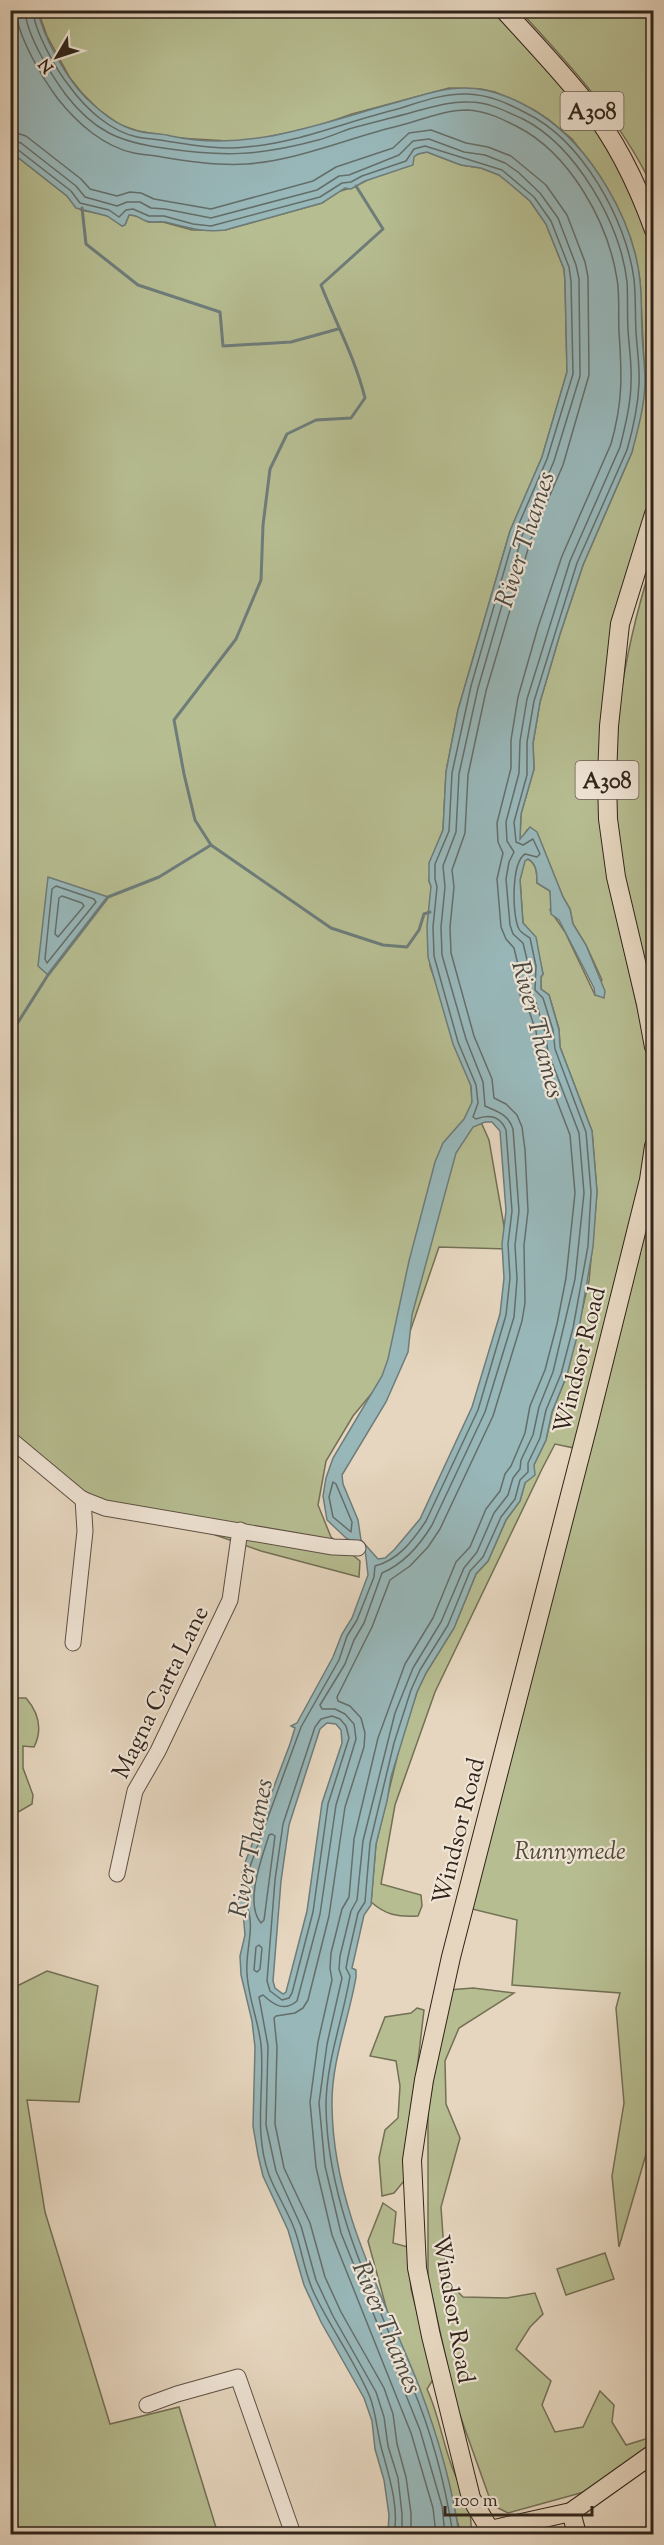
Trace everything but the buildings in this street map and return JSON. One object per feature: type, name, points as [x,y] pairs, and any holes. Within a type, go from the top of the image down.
[{"type":"main road","name":"A308","points":[[504,10],[588,105],[621,156],[654,230]]},
{"type":"main road","name":"A308","points":[[654,514],[620,624],[609,726],[607,777],[608,819],[616,877],[654,1047]]},
{"type":"main road","name":"Windsor Road","points":[[489,2532],[471,2498],[431,2336],[417,2268],[412,2160],[424,2080],[450,1957],[588,1425],[649,1180],[654,1146]]},
{"type":"main road","points":[[489,2532],[571,2512],[654,2453]]},
{"type":"main road","points":[[571,2512],[577,2535]]},
{"type":"street","points":[[10,1439],[83,1499],[105,1508],[333,1547],[358,1548]]},
{"type":"street","points":[[73,1643],[85,1531],[83,1499]]},
{"type":"street","name":"Magna Carta Lane","points":[[117,1874],[135,1791],[158,1751],[230,1600],[240,1530]]},
{"type":"street","points":[[147,2405],[236,2370],[293,2535]]},
{"type":"green space","points":[[38,11],[493,11],[573,99],[605,142],[635,199],[653,248],[653,492],[624,588],[608,876],[647,1051],[650,1099],[648,1149],[574,1448],[555,1444],[542,1469],[435,1692],[395,1805],[381,1884],[421,1895],[422,1906],[418,1916],[392,1914],[371,1902],[376,1844],[400,1745],[417,1692],[426,1673],[454,1628],[476,1574],[488,1561],[506,1520],[520,1501],[525,1483],[546,1440],[552,1412],[567,1375],[589,1281],[597,1192],[592,1131],[560,1047],[559,1029],[549,995],[541,989],[543,974],[535,937],[523,923],[520,880],[524,861],[528,859],[535,866],[537,883],[550,891],[552,903],[550,910],[565,932],[595,995],[602,980],[586,945],[573,924],[570,909],[537,833],[527,830],[520,839],[521,814],[534,769],[533,743],[540,702],[560,634],[583,565],[632,452],[645,383],[640,280],[635,253],[621,215],[592,165],[572,139],[534,110],[495,92],[449,88],[352,114],[314,127],[245,142],[178,138],[138,131],[120,125],[98,109],[82,93],[70,78],[47,36]]},
{"type":"green space","points":[[520,11],[653,11],[653,188],[626,139],[594,95]]},
{"type":"green space","points":[[11,152],[67,196],[81,210],[107,215],[122,226],[125,225],[129,215],[138,216],[148,222],[163,222],[192,230],[225,230],[322,203],[337,192],[354,187],[418,154],[427,152],[461,165],[481,168],[499,175],[509,183],[530,201],[546,224],[564,269],[567,372],[542,457],[510,531],[458,710],[446,772],[443,830],[432,858],[429,881],[431,886],[430,966],[471,1086],[472,1102],[489,1140],[508,1249],[439,1247],[401,1358],[353,1416],[326,1461],[318,1505],[331,1537],[360,1561],[359,1577],[261,1551],[184,1524],[87,1497],[11,1430]]},
{"type":"green space","points":[[653,559],[653,1000],[621,866],[614,789],[615,750],[625,671],[642,595]]},
{"type":"green space","name":"Runnymede","points":[[653,1180],[654,2144],[649,2144],[619,2247],[612,2176],[624,2103],[616,2008],[620,1993],[512,1985],[517,1920],[468,1908]]},
{"type":"green space","points":[[10,1698],[26,1698],[34,1709],[39,1727],[34,1747],[23,1746],[23,1768],[33,1795],[32,1804],[11,1814]]},
{"type":"green space","points":[[47,1971],[98,1986],[79,2102],[27,2100],[45,2212],[110,2424],[179,2407],[218,2534],[11,2534],[11,1989]]},
{"type":"green space","points":[[473,1988],[514,1993],[459,2028],[445,2061],[446,2104],[460,2138],[441,2207],[446,2280],[463,2297],[507,2298],[535,2293],[543,2314],[530,2327],[516,2349],[551,2381],[542,2405],[555,2432],[583,2427],[600,2391],[614,2405],[612,2422],[626,2445],[652,2437],[653,2433],[653,2444],[584,2492],[508,2513],[492,2505],[456,2404],[428,2277],[428,2111],[448,1990]]},
{"type":"green space","points":[[417,2008],[424,2010],[404,2181],[394,2193],[382,2196],[379,2158],[385,2130],[398,2118],[400,2086],[396,2061],[370,2056],[385,2017],[411,2013]]},
{"type":"green space","points":[[383,2203],[396,2212],[393,2243],[408,2247],[411,2289],[434,2378],[427,2389],[451,2464],[468,2507],[471,2534],[461,2534],[418,2385],[389,2318],[368,2241]]},
{"type":"green space","points":[[605,2253],[614,2279],[566,2295],[557,2269]]},
{"type":"water","name":"River Thames","points":[[10,11],[38,11],[50,45],[79,90],[110,118],[123,126],[142,132],[200,140],[228,141],[312,127],[446,90],[464,88],[484,90],[513,99],[559,128],[592,165],[619,210],[636,258],[641,287],[645,375],[641,416],[632,452],[583,565],[560,634],[540,702],[533,743],[534,769],[521,814],[520,839],[530,827],[537,832],[570,909],[573,924],[586,945],[605,991],[604,998],[595,995],[594,988],[559,920],[551,914],[550,891],[537,883],[535,866],[528,859],[525,861],[520,880],[523,923],[536,937],[543,974],[541,989],[549,995],[559,1030],[560,1047],[592,1131],[597,1192],[593,1247],[579,1329],[567,1375],[552,1412],[546,1440],[534,1465],[535,1475],[525,1483],[520,1501],[506,1520],[488,1561],[476,1574],[454,1628],[417,1692],[391,1777],[376,1844],[371,1905],[364,1915],[352,1968],[356,1970],[356,1977],[337,2057],[332,2090],[335,2143],[350,2215],[432,2422],[448,2478],[459,2534],[388,2533],[389,2515],[384,2480],[375,2449],[372,2421],[364,2398],[321,2322],[304,2285],[288,2230],[263,2176],[253,2126],[255,2047],[252,2021],[241,1975],[240,1956],[245,1935],[243,1911],[237,1905],[242,1894],[242,1871],[290,1744],[295,1728],[291,1726],[297,1723],[333,1657],[342,1634],[352,1618],[368,1575],[365,1549],[346,1538],[327,1520],[323,1496],[326,1478],[333,1458],[382,1376],[435,1162],[443,1143],[464,1119],[472,1102],[471,1086],[453,1044],[428,957],[427,926],[431,886],[429,863],[443,830],[446,772],[458,710],[510,531],[542,457],[567,372],[564,269],[546,224],[530,201],[509,183],[499,175],[481,168],[461,165],[427,152],[414,157],[413,165],[365,181],[351,189],[345,188],[322,203],[225,230],[209,231],[165,222],[148,222],[132,215],[129,215],[125,225],[122,226],[107,216],[76,208],[67,196],[11,152]],"holes":[[[492,1122],[500,1131],[506,1211],[502,1244],[504,1278],[500,1314],[472,1407],[420,1519],[394,1550],[385,1558],[378,1559],[361,1540],[358,1520],[343,1484],[342,1475],[386,1402],[408,1352],[412,1315],[456,1153],[473,1127]],[[327,1723],[336,1724],[341,1730],[342,1743],[322,1803],[307,1911],[286,1992],[283,1994],[275,1988],[273,1981],[281,1881],[289,1825],[320,1729]]]},
{"type":"water","points":[[48,877],[108,897],[48,975],[38,966]]},
{"type":"waterway","points":[[211,845],[195,820],[174,720],[236,639],[261,580],[263,525],[270,469],[287,434],[316,420],[351,418],[365,398],[351,355],[321,285],[383,229],[356,186]]},
{"type":"waterway","points":[[82,208],[86,244],[138,285],[220,312],[223,346],[291,342],[338,329]]},
{"type":"waterway","points":[[10,1035],[48,975],[108,897],[159,877],[211,845],[331,928],[383,945],[407,947],[419,930],[424,914],[430,912]]}]
